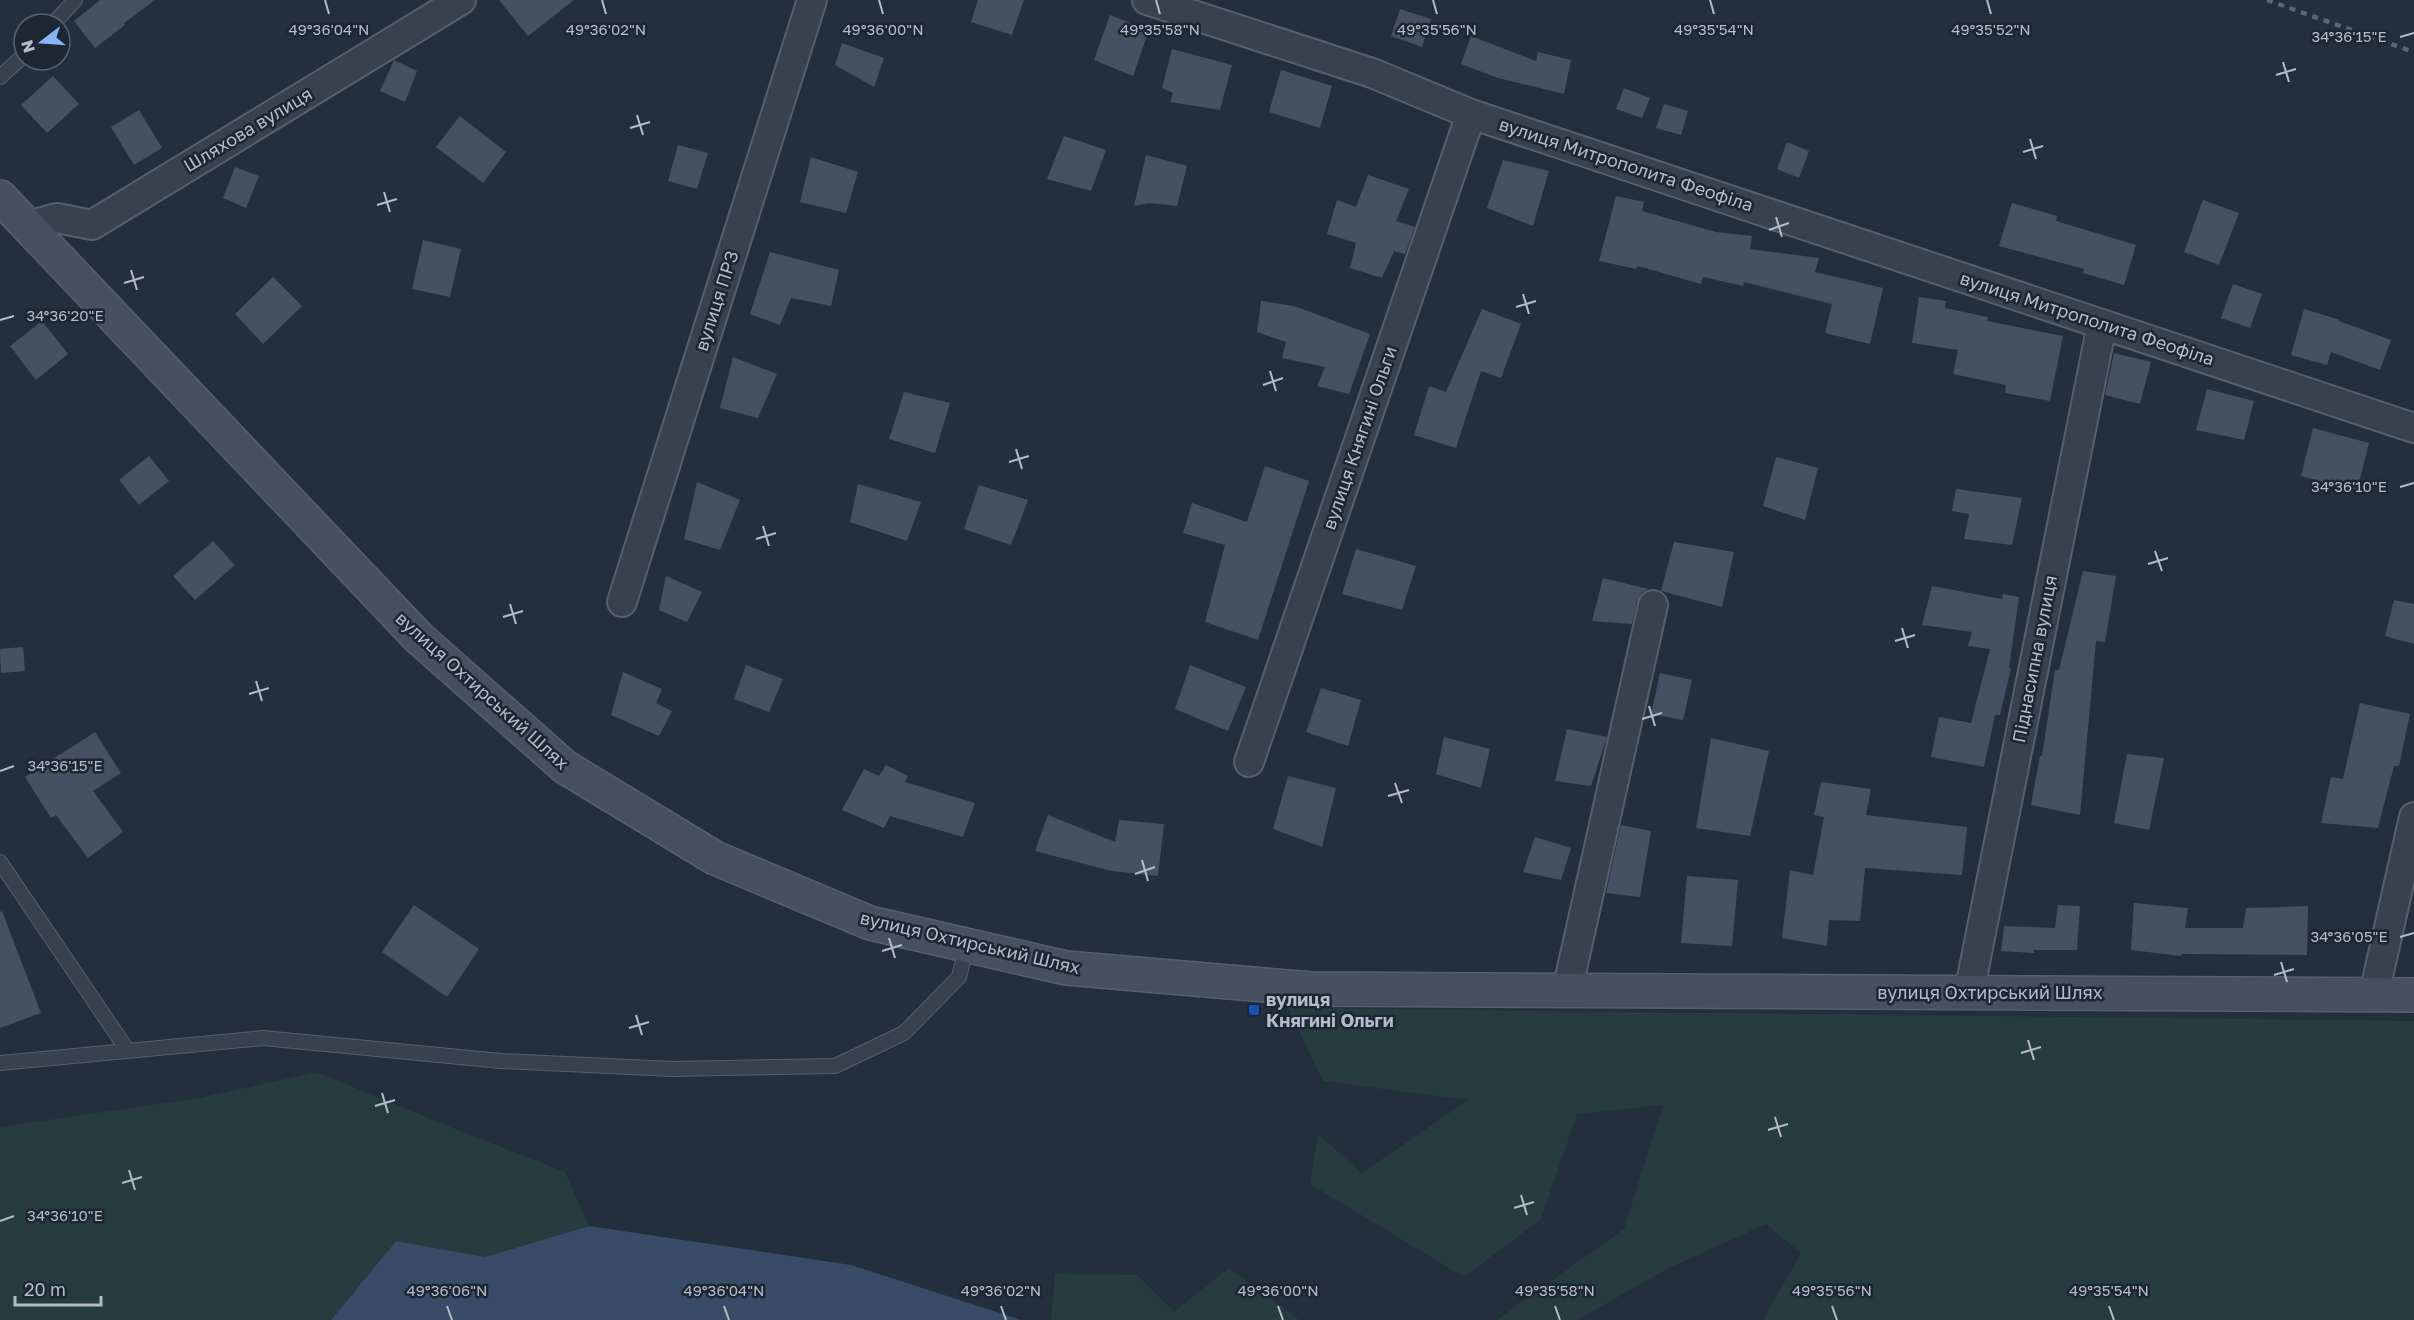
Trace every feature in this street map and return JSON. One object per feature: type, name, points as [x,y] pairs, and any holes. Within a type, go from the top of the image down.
[{"type":"main road","name":"вулиця Охтирський Шлях","points":[[0,197],[419,638],[565,767],[715,858],[870,923],[1066,968],[1311,989],[2414,995]]},
{"type":"street","name":"Шляхова вулиця","points":[[28,226],[57,218],[92,225],[461,0]]},
{"type":"street","name":"вулиця ПРЗ","points":[[622,602],[812,0]]},
{"type":"street","name":"вулиця Митрополита Феофіла","points":[[1147,0],[1372,73],[1471,114],[2414,428]]},
{"type":"street","name":"вулиця Княгині Ольги","points":[[1249,762],[1471,114]]},
{"type":"street","name":"Піднасипна вулиця","points":[[1969,993],[2102,324]]},
{"type":"street","points":[[1567,992],[1653,605]]},
{"type":"street","points":[[2374,994],[2414,817]]},
{"type":"lane","points":[[64,12],[75,0]]},
{"type":"lane","points":[[0,77],[12,66]]},
{"type":"lane","points":[[0,862],[128,1051]]},
{"type":"lane","points":[[0,1063],[263,1038],[501,1061],[672,1069],[835,1066],[904,1033],[959,977],[967,945]]},
{"type":"green space","points":[[1288,1008],[2414,1021],[2414,1320],[1763,1320],[1801,1253],[1766,1224],[1667,1269],[1577,1320],[1497,1320],[1624,1229],[1663,1105],[1577,1114],[1541,1219],[1464,1277],[1310,1184],[1318,1134],[1362,1173],[1468,1100],[1323,1081]]},
{"type":"green space","points":[[317,1072],[565,1172],[589,1226],[485,1257],[396,1241],[331,1320],[0,1320],[0,1127],[199,1098]]},
{"type":"green space","points":[[1229,1268],[1299,1320],[1051,1320],[1055,1274],[1137,1275],[1174,1312]]},
{"type":"water","points":[[589,1226],[851,1265],[1021,1320],[331,1320],[396,1241],[485,1257]]},
{"type":"building","points":[[100,0],[155,0],[95,48],[74,21]]},
{"type":"building","points":[[499,0],[574,0],[528,36]]},
{"type":"building","points":[[978,0],[1024,0],[1012,35],[971,22]]},
{"type":"building","points":[[1400,9],[1431,19],[1422,47],[1391,36]]},
{"type":"building","points":[[1110,15],[1149,30],[1133,76],[1094,60]]},
{"type":"building","points":[[1471,36],[1536,61],[1538,52],[1571,60],[1564,94],[1498,78],[1461,64]]},
{"type":"building","points":[[842,43],[884,58],[874,87],[835,65]]},
{"type":"building","points":[[1172,49],[1232,65],[1220,110],[1170,102],[1173,93],[1162,88]]},
{"type":"building","points":[[394,60],[417,71],[405,102],[380,91]]},
{"type":"building","points":[[1281,70],[1332,86],[1320,128],[1269,112]]},
{"type":"building","points":[[53,76],[79,104],[47,133],[21,105]]},
{"type":"building","points":[[1624,88],[1650,98],[1642,118],[1616,109]]},
{"type":"building","points":[[1664,104],[1688,111],[1681,135],[1656,128]]},
{"type":"building","points":[[139,110],[162,148],[134,165],[111,127]]},
{"type":"building","points":[[460,116],[506,152],[483,183],[436,147]]},
{"type":"building","points":[[1064,136],[1106,150],[1091,191],[1047,179]]},
{"type":"building","points":[[1787,142],[1809,151],[1799,178],[1777,169]]},
{"type":"building","points":[[678,145],[708,153],[697,189],[668,181]]},
{"type":"building","points":[[1146,155],[1187,166],[1177,206],[1149,203],[1134,206]]},
{"type":"building","points":[[811,157],[858,172],[846,213],[800,202]]},
{"type":"building","points":[[1503,160],[1549,171],[1533,226],[1487,208]]},
{"type":"building","points":[[235,167],[259,176],[246,208],[223,198]]},
{"type":"building","points":[[1368,175],[1409,189],[1396,221],[1415,227],[1405,254],[1394,251],[1382,278],[1350,268],[1356,243],[1327,234],[1337,200],[1356,207]]},
{"type":"building","points":[[1616,196],[1644,202],[1642,211],[1716,232],[1752,236],[1750,249],[1819,258],[1815,272],[1883,288],[1870,344],[1825,333],[1832,304],[1744,282],[1743,286],[1703,277],[1701,284],[1638,266],[1636,269],[1599,261]]},
{"type":"building","points":[[2203,200],[2239,213],[2219,265],[2184,252]]},
{"type":"building","points":[[2012,203],[2057,216],[2056,221],[2136,245],[2124,285],[2083,273],[2084,269],[1999,246]]},
{"type":"building","points":[[423,240],[461,249],[450,297],[412,289]]},
{"type":"building","points":[[770,252],[839,270],[831,306],[791,298],[780,325],[750,314]]},
{"type":"building","points":[[273,277],[302,306],[263,344],[235,314]]},
{"type":"building","points":[[2233,284],[2262,294],[2250,328],[2221,318]]},
{"type":"building","points":[[1919,297],[1946,301],[1945,308],[1988,317],[1987,321],[2063,336],[2050,401],[2005,393],[2006,385],[1953,374],[1958,350],[1912,343]]},
{"type":"building","points":[[1261,301],[1294,306],[1370,334],[1349,394],[1317,386],[1325,367],[1282,358],[1286,342],[1257,332]]},
{"type":"building","points":[[1482,309],[1521,324],[1501,378],[1481,371],[1456,448],[1414,435],[1429,386],[1446,392]]},
{"type":"building","points":[[2304,309],[2391,340],[2380,370],[2331,352],[2327,365],[2291,355]]},
{"type":"building","points":[[42,321],[68,354],[36,380],[10,346]]},
{"type":"building","points":[[2114,353],[2151,362],[2140,404],[2105,395]]},
{"type":"building","points":[[733,357],[777,374],[758,418],[720,408]]},
{"type":"building","points":[[2207,389],[2254,401],[2244,440],[2196,430]]},
{"type":"building","points":[[904,392],[950,403],[935,453],[889,439]]},
{"type":"building","points":[[2313,428],[2369,443],[2357,491],[2301,476]]},
{"type":"building","points":[[149,456],[169,481],[139,505],[119,480]]},
{"type":"building","points":[[1776,457],[1818,468],[1805,520],[1763,506]]},
{"type":"building","points":[[1265,466],[1309,481],[1258,640],[1205,622],[1225,545],[1183,533],[1192,503],[1247,522]]},
{"type":"building","points":[[697,482],[740,500],[720,550],[684,539]]},
{"type":"building","points":[[858,484],[921,502],[907,541],[850,522]]},
{"type":"building","points":[[979,485],[1028,500],[1011,545],[964,529]]},
{"type":"building","points":[[1956,489],[2022,498],[2012,545],[1964,539],[1969,514],[1952,511]]},
{"type":"building","points":[[213,541],[235,565],[195,600],[173,576]]},
{"type":"building","points":[[1674,542],[1734,552],[1722,607],[1661,591]]},
{"type":"building","points":[[1356,549],[1416,566],[1402,610],[1342,594]]},
{"type":"building","points":[[2083,571],[2116,576],[2105,642],[2096,641],[2080,815],[2031,805],[2040,756],[2042,756],[2055,670],[2059,670]]},
{"type":"building","points":[[666,576],[702,592],[687,622],[659,610]]},
{"type":"building","points":[[1603,578],[1648,589],[1641,593],[1637,601],[1632,624],[1592,621]]},
{"type":"building","points":[[1932,586],[2002,599],[2003,594],[2019,597],[2009,668],[2011,668],[2000,715],[1995,715],[1984,767],[1931,757],[1939,717],[1971,723],[1990,649],[1968,646],[1972,632],[1922,625]]},
{"type":"building","points":[[2394,600],[2414,604],[2414,644],[2385,636]]},
{"type":"building","points":[[23,647],[25,671],[1,673],[0,649]]},
{"type":"building","points":[[746,665],[783,679],[769,712],[734,699]]},
{"type":"building","points":[[1190,665],[1246,687],[1228,731],[1175,709]]},
{"type":"building","points":[[623,672],[662,689],[656,703],[672,711],[659,736],[611,715]]},
{"type":"building","points":[[1660,673],[1692,680],[1683,720],[1651,714]]},
{"type":"building","points":[[1321,688],[1361,700],[1348,746],[1306,732]]},
{"type":"building","points":[[2360,703],[2410,714],[2399,766],[2394,766],[2378,828],[2321,823],[2331,777],[2343,779]]},
{"type":"building","points":[[1567,729],[1607,737],[1591,786],[1555,781]]},
{"type":"building","points":[[95,732],[121,773],[93,791],[123,832],[88,858],[56,815],[51,818],[25,777]]},
{"type":"building","points":[[1444,737],[1490,749],[1481,788],[1436,774]]},
{"type":"building","points":[[1711,738],[1769,751],[1750,836],[1696,828]]},
{"type":"building","points":[[2127,754],[2164,758],[2149,830],[2114,823]]},
{"type":"building","points":[[886,765],[908,776],[905,782],[975,803],[963,837],[890,816],[884,828],[842,810],[864,769],[879,776]]},
{"type":"building","points":[[1288,776],[1336,788],[1322,847],[1273,829]]},
{"type":"building","points":[[1821,782],[1871,789],[1866,815],[1967,827],[1962,875],[1865,868],[1860,921],[1829,920],[1827,946],[1782,938],[1790,870],[1813,875],[1824,817],[1814,815]]},
{"type":"building","points":[[1048,815],[1115,842],[1119,820],[1164,824],[1158,876],[1112,871],[1035,851]]},
{"type":"building","points":[[1621,825],[1651,831],[1640,897],[1606,893]]},
{"type":"building","points":[[1535,837],[1571,848],[1561,880],[1523,872]]},
{"type":"building","points":[[1687,876],[1738,880],[1732,946],[1681,943]]},
{"type":"building","points":[[2134,903],[2188,908],[2185,928],[2243,928],[2246,908],[2308,906],[2307,955],[2181,954],[2181,956],[2131,950]]},
{"type":"building","points":[[414,905],[479,949],[447,997],[382,952]]},
{"type":"building","points":[[2058,905],[2080,906],[2077,950],[2034,950],[2034,953],[2001,951],[2004,926],[2055,928]]},
{"type":"building","points":[[2,911],[41,1013],[0,1028],[0,912]]},
{"type":"railway","points":[[2267,0],[2414,52]]},
{"type":"place","name":"вулиця Княгині Ольги","points":[[1254,1010]]}]
